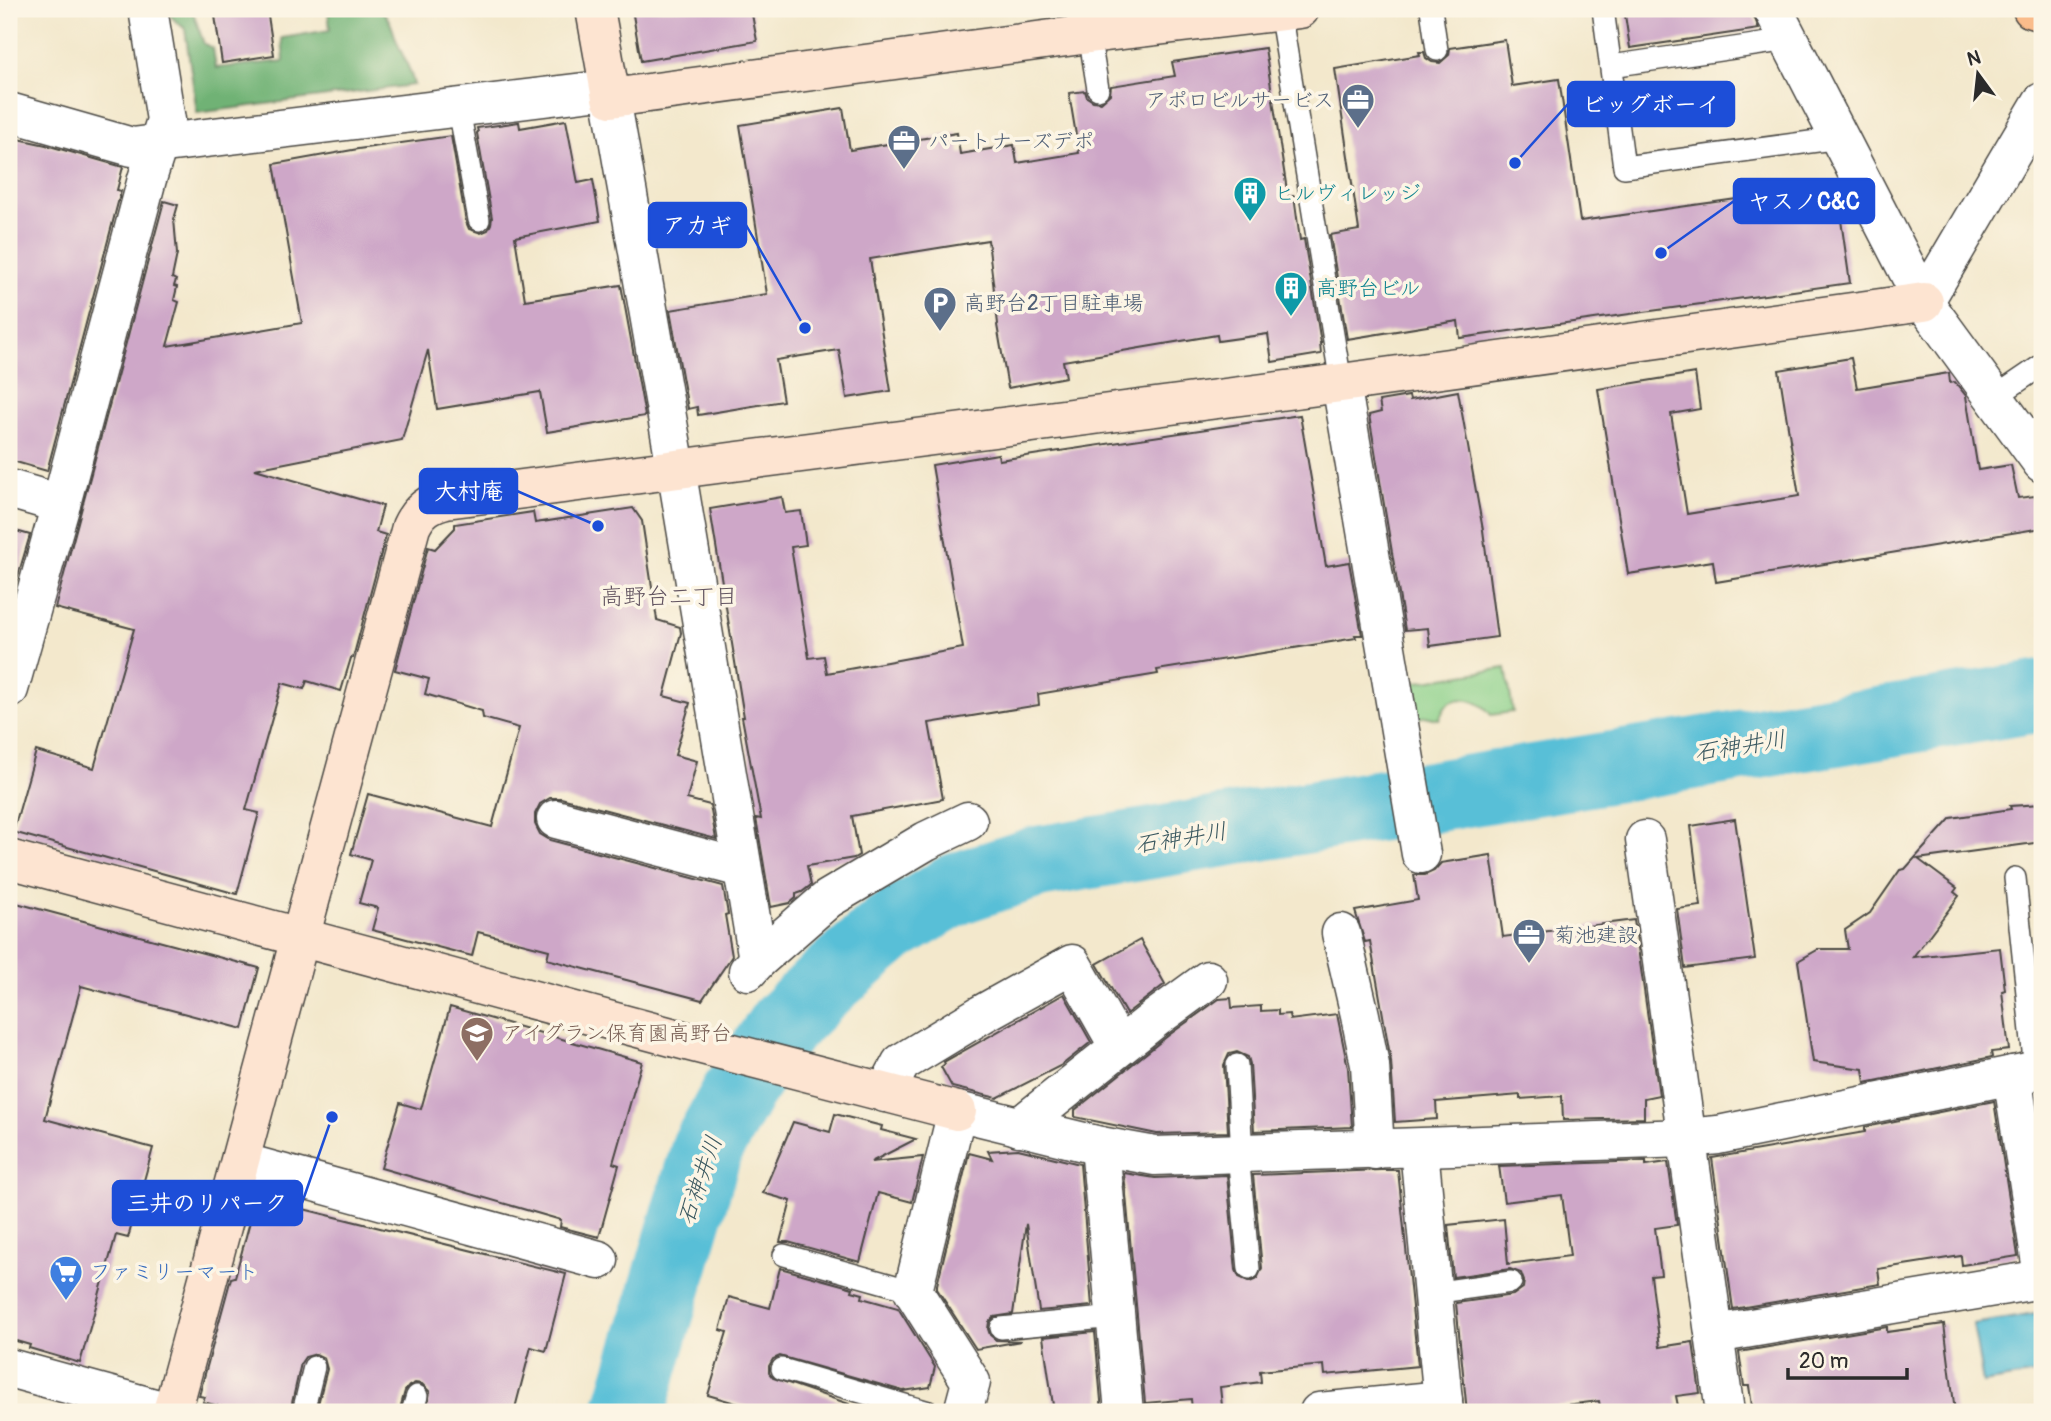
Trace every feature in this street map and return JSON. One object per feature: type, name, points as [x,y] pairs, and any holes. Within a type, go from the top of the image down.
[{"type":"main road","points":[[2032,9],[2042,12]]},
{"type":"street","points":[[9,689],[147,179],[166,120],[148,9]]},
{"type":"street","points":[[595,9],[676,468],[741,869],[753,965],[828,898],[926,841],[968,821]]},
{"type":"street","points":[[9,112],[132,147],[159,145],[610,94],[1290,10]]},
{"type":"street","points":[[1781,24],[1924,302],[2042,463]]},
{"type":"street","points":[[1924,302],[2042,102]]},
{"type":"street","points":[[9,1368],[171,1412],[241,1163],[411,527],[423,508],[446,499],[1341,383],[1924,302]]},
{"type":"street","points":[[1341,383],[1420,850]]},
{"type":"street","points":[[9,489],[61,504]]},
{"type":"street","points":[[556,819],[741,869]]},
{"type":"street","points":[[1645,840],[1726,1412]]},
{"type":"street","points":[[9,859],[885,1093],[1100,1146],[1156,1156],[1419,1149],[1718,1135],[2030,1071],[2042,1270]]},
{"type":"street","points":[[1340,933],[1370,1065],[1375,1150]]},
{"type":"street","points":[[885,1093],[901,1063],[1072,964],[1118,1047]]},
{"type":"street","points":[[1019,1127],[1118,1047],[1208,980]]},
{"type":"street","points":[[957,1111],[913,1291],[971,1382],[963,1412]]},
{"type":"street","points":[[1100,1146],[1124,1412]]},
{"type":"street","points":[[1319,1412],[1444,1406],[1419,1149]]},
{"type":"street","points":[[241,1163],[598,1260]]},
{"type":"street","points":[[1715,1334],[2042,1279]]},
{"type":"lane","points":[[1431,9],[1437,50]]},
{"type":"lane","points":[[1603,9],[1624,167],[1840,138]]},
{"type":"lane","points":[[1290,10],[1341,383]]},
{"type":"lane","points":[[1611,66],[1781,24]]},
{"type":"lane","points":[[1089,34],[1098,89]]},
{"type":"lane","points":[[459,109],[479,220]]},
{"type":"lane","points":[[1995,397],[2042,365]]},
{"type":"lane","points":[[2015,878],[2030,1071]]},
{"type":"lane","points":[[1237,1065],[1240,1154],[1249,1269]]},
{"type":"lane","points":[[784,1255],[913,1291]]},
{"type":"lane","points":[[1433,1293],[1511,1282]]},
{"type":"lane","points":[[1001,1328],[1115,1317]]},
{"type":"lane","points":[[303,1412],[314,1367]]},
{"type":"lane","points":[[782,1369],[929,1412]]},
{"type":"green space","points":[[165,9],[192,9],[204,44],[213,48],[216,68],[284,61],[282,38],[330,30],[328,9],[381,9],[391,24],[414,85],[197,113],[185,29]]},
{"type":"green space","points":[[1506,668],[1513,712],[1491,715],[1478,703],[1460,699],[1446,705],[1439,719],[1425,716],[1417,719],[1406,684]]},
{"type":"water","points":[[2042,1313],[2042,1373],[1983,1383],[1973,1324]]},
{"type":"building","points":[[214,9],[267,9],[274,55],[222,63]]},
{"type":"building","points":[[632,9],[751,9],[757,41],[641,61]]},
{"type":"building","points":[[1667,9],[1751,9],[1759,29],[1630,48],[1625,15]]},
{"type":"building","points":[[1505,40],[1512,86],[1559,79],[1580,221],[1836,185],[1850,283],[1460,338],[1458,321],[1347,339],[1330,235],[1359,230],[1335,69],[1420,55],[1419,52],[1424,52],[1426,58],[1432,62],[1440,63],[1449,55],[1450,48]]},
{"type":"building","points":[[1265,48],[1288,197],[1294,196],[1300,240],[1304,239],[1321,354],[1272,362],[1268,334],[1218,341],[1217,335],[1063,361],[1066,377],[1008,388],[997,325],[988,240],[870,259],[891,391],[847,398],[839,350],[776,360],[783,401],[698,415],[697,407],[688,409],[670,310],[767,294],[740,125],[843,108],[850,150],[957,133],[960,154],[1014,145],[1017,163],[1079,153],[1069,93],[1085,91],[1087,97],[1101,102],[1110,94],[1111,86],[1175,76],[1172,62]]},
{"type":"building","points":[[566,120],[578,183],[593,180],[600,221],[515,237],[525,300],[621,285],[645,416],[547,432],[540,392],[437,409],[428,350],[402,440],[255,469],[383,506],[376,532],[386,535],[353,658],[341,691],[307,681],[304,689],[282,683],[246,810],[259,813],[237,894],[13,832],[36,751],[94,768],[134,629],[55,608],[164,201],[178,205],[174,219],[177,254],[172,278],[176,280],[174,286],[177,287],[174,300],[179,302],[167,346],[302,323],[274,164],[451,136],[466,222],[469,229],[481,233],[488,230],[492,218],[477,128],[519,122],[520,128]]},
{"type":"building","points":[[9,137],[123,167],[117,190],[121,191],[47,471],[9,460]]},
{"type":"building","points":[[1851,358],[1857,388],[1949,373],[1950,383],[1955,382],[1966,396],[1978,470],[2011,465],[2018,498],[2035,496],[2042,528],[1716,582],[1713,561],[1628,574],[1598,389],[1695,373],[1700,409],[1671,414],[1687,514],[1799,496],[1779,370]]},
{"type":"building","points":[[1458,391],[1483,530],[1497,637],[1430,646],[1428,628],[1405,630],[1369,415],[1381,412],[1379,401],[1409,396],[1410,400]]},
{"type":"building","points":[[1300,415],[1326,566],[1349,562],[1362,635],[1157,670],[1158,674],[1038,694],[1039,705],[929,723],[943,799],[852,816],[859,855],[807,866],[811,885],[796,894],[796,898],[790,903],[771,907],[756,818],[761,819],[742,717],[710,509],[782,497],[785,513],[801,511],[806,545],[791,547],[809,658],[824,656],[827,673],[963,648],[932,465],[998,454],[999,460]]},
{"type":"building","points":[[633,508],[642,521],[657,620],[680,627],[681,633],[664,696],[690,703],[675,755],[697,761],[687,799],[710,805],[716,839],[561,798],[550,798],[540,804],[535,814],[535,824],[540,834],[550,840],[723,886],[732,956],[702,1000],[547,959],[549,950],[478,932],[472,956],[372,930],[378,908],[359,903],[371,860],[351,854],[368,794],[492,827],[519,728],[483,718],[482,711],[425,694],[429,679],[395,670],[428,547],[435,549],[455,528],[455,524],[533,512],[535,523]]},
{"type":"building","points":[[9,529],[30,535],[12,596],[9,595]]},
{"type":"building","points":[[2042,804],[2042,842],[1918,859],[1957,888],[1954,892],[1959,896],[1913,957],[2000,948],[2009,1050],[1991,1052],[1992,1057],[1865,1083],[1863,1069],[1813,1062],[1798,961],[1819,949],[1848,949],[1845,930],[1870,913],[1900,870],[1905,869],[1951,818],[2011,809],[2010,806]]},
{"type":"building","points":[[1735,819],[1755,959],[1685,968],[1677,909],[1701,906],[1691,826]]},
{"type":"building","points":[[1491,855],[1503,937],[1634,920],[1659,1095],[1644,1098],[1644,1118],[1563,1120],[1562,1096],[1520,1099],[1520,1095],[1436,1102],[1437,1119],[1395,1122],[1391,1061],[1370,941],[1365,942],[1355,911],[1418,900],[1414,875],[1425,875],[1434,871],[1441,863]]},
{"type":"building","points":[[9,901],[259,968],[243,1029],[81,986],[45,1119],[153,1148],[128,1238],[116,1235],[80,1363],[29,1348],[30,1345],[9,1339]]},
{"type":"building","points":[[1140,940],[1165,984],[1126,1014],[1097,964]]},
{"type":"building","points":[[1064,994],[1091,1042],[1062,1065],[997,1098],[952,1087],[941,1067],[944,1062]]},
{"type":"building","points":[[1231,998],[1232,1008],[1261,1006],[1261,1011],[1278,1010],[1278,1015],[1289,1014],[1290,1020],[1337,1014],[1348,1068],[1352,1127],[1254,1131],[1250,1064],[1248,1057],[1237,1052],[1229,1054],[1224,1065],[1228,1132],[1157,1134],[1075,1117],[1075,1110],[1169,1035],[1219,999]]},
{"type":"building","points":[[450,1007],[642,1062],[613,1163],[619,1165],[599,1237],[560,1227],[561,1220],[381,1168],[400,1103],[421,1109]]},
{"type":"building","points":[[1994,1101],[2018,1256],[1962,1265],[1961,1256],[1878,1269],[1880,1284],[1733,1309],[1712,1158],[1865,1132],[1865,1127]]},
{"type":"building","points":[[835,1114],[882,1126],[881,1130],[916,1139],[871,1162],[923,1157],[912,1202],[878,1193],[860,1262],[780,1242],[791,1201],[763,1193],[793,1122],[830,1132]]},
{"type":"building","points":[[1018,1149],[1080,1164],[1092,1306],[1039,1311],[1026,1224],[1013,1314],[994,1317],[989,1322],[988,1329],[996,1340],[1021,1341],[976,1349],[937,1285],[969,1153],[992,1159],[988,1151]]},
{"type":"building","points":[[1646,1161],[1646,1165],[1668,1162],[1677,1225],[1655,1228],[1661,1275],[1651,1276],[1660,1347],[1693,1342],[1700,1393],[1676,1396],[1678,1406],[1630,1412],[1626,1412],[1625,1408],[1601,1411],[1599,1401],[1504,1412],[1467,1412],[1456,1303],[1513,1295],[1523,1288],[1524,1281],[1521,1273],[1510,1269],[1453,1277],[1448,1225],[1504,1219],[1508,1264],[1570,1256],[1562,1195],[1504,1202],[1499,1166]]},
{"type":"building","points":[[1398,1170],[1418,1366],[1325,1375],[1324,1365],[1260,1371],[1261,1382],[1220,1387],[1222,1406],[1192,1409],[1191,1399],[1145,1403],[1124,1173],[1155,1178],[1227,1175],[1236,1270],[1239,1277],[1250,1282],[1257,1279],[1262,1268],[1253,1175]]},
{"type":"building","points":[[255,1203],[286,1211],[287,1205],[566,1274],[546,1351],[531,1347],[514,1412],[426,1412],[430,1392],[422,1384],[415,1383],[405,1391],[399,1412],[316,1412],[327,1369],[324,1358],[316,1354],[305,1357],[301,1363],[290,1412],[242,1412],[203,1402],[205,1397],[199,1396],[231,1278],[235,1277]]},
{"type":"building","points":[[780,1268],[853,1288],[852,1291],[863,1294],[862,1298],[898,1308],[935,1367],[930,1387],[903,1391],[780,1356],[773,1359],[769,1366],[769,1373],[773,1378],[849,1404],[848,1412],[766,1412],[708,1395],[727,1332],[720,1330],[729,1297],[770,1308]]},
{"type":"building","points":[[1944,1324],[1955,1412],[1753,1412],[1749,1386],[1744,1386],[1739,1352],[1887,1327],[1887,1332]]},
{"type":"building","points":[[1095,1332],[1102,1412],[1054,1412],[1043,1337]]},
{"type":"waterway","name":"石神井川","points":[[629,1412],[707,1148],[739,1090],[783,1025],[826,983],[890,928],[956,889],[1037,862],[2042,696]]},
{"type":"place","name":"アポロビルサービス","points":[[1358,130]]},
{"type":"place","name":"ビッグボーイ","points":[[1515,163]]},
{"type":"place","name":"パートナーズデポ","points":[[904,171]]},
{"type":"place","name":"ヒルヴィレッジ","points":[[1250,223]]},
{"type":"place","name":"ヤスノC&C","points":[[1661,253]]},
{"type":"place","name":"高野台ビル","points":[[1291,318]]},
{"type":"place","name":"アカギ","points":[[805,328]]},
{"type":"place","name":"高野台2丁目駐車場","points":[[940,333]]},
{"type":"place","name":"大村庵","points":[[598,526]]},
{"type":"place","name":"菊池建設","points":[[1529,965]]},
{"type":"place","name":"アイグラン保育園高野台","points":[[477,1063]]},
{"type":"place","name":"三井のリパーク","points":[[332,1117]]},
{"type":"place","name":"ファミリーマート","points":[[66,1302]]},
{"type":"district","name":"高野台二丁目","points":[[669,596]]}]
